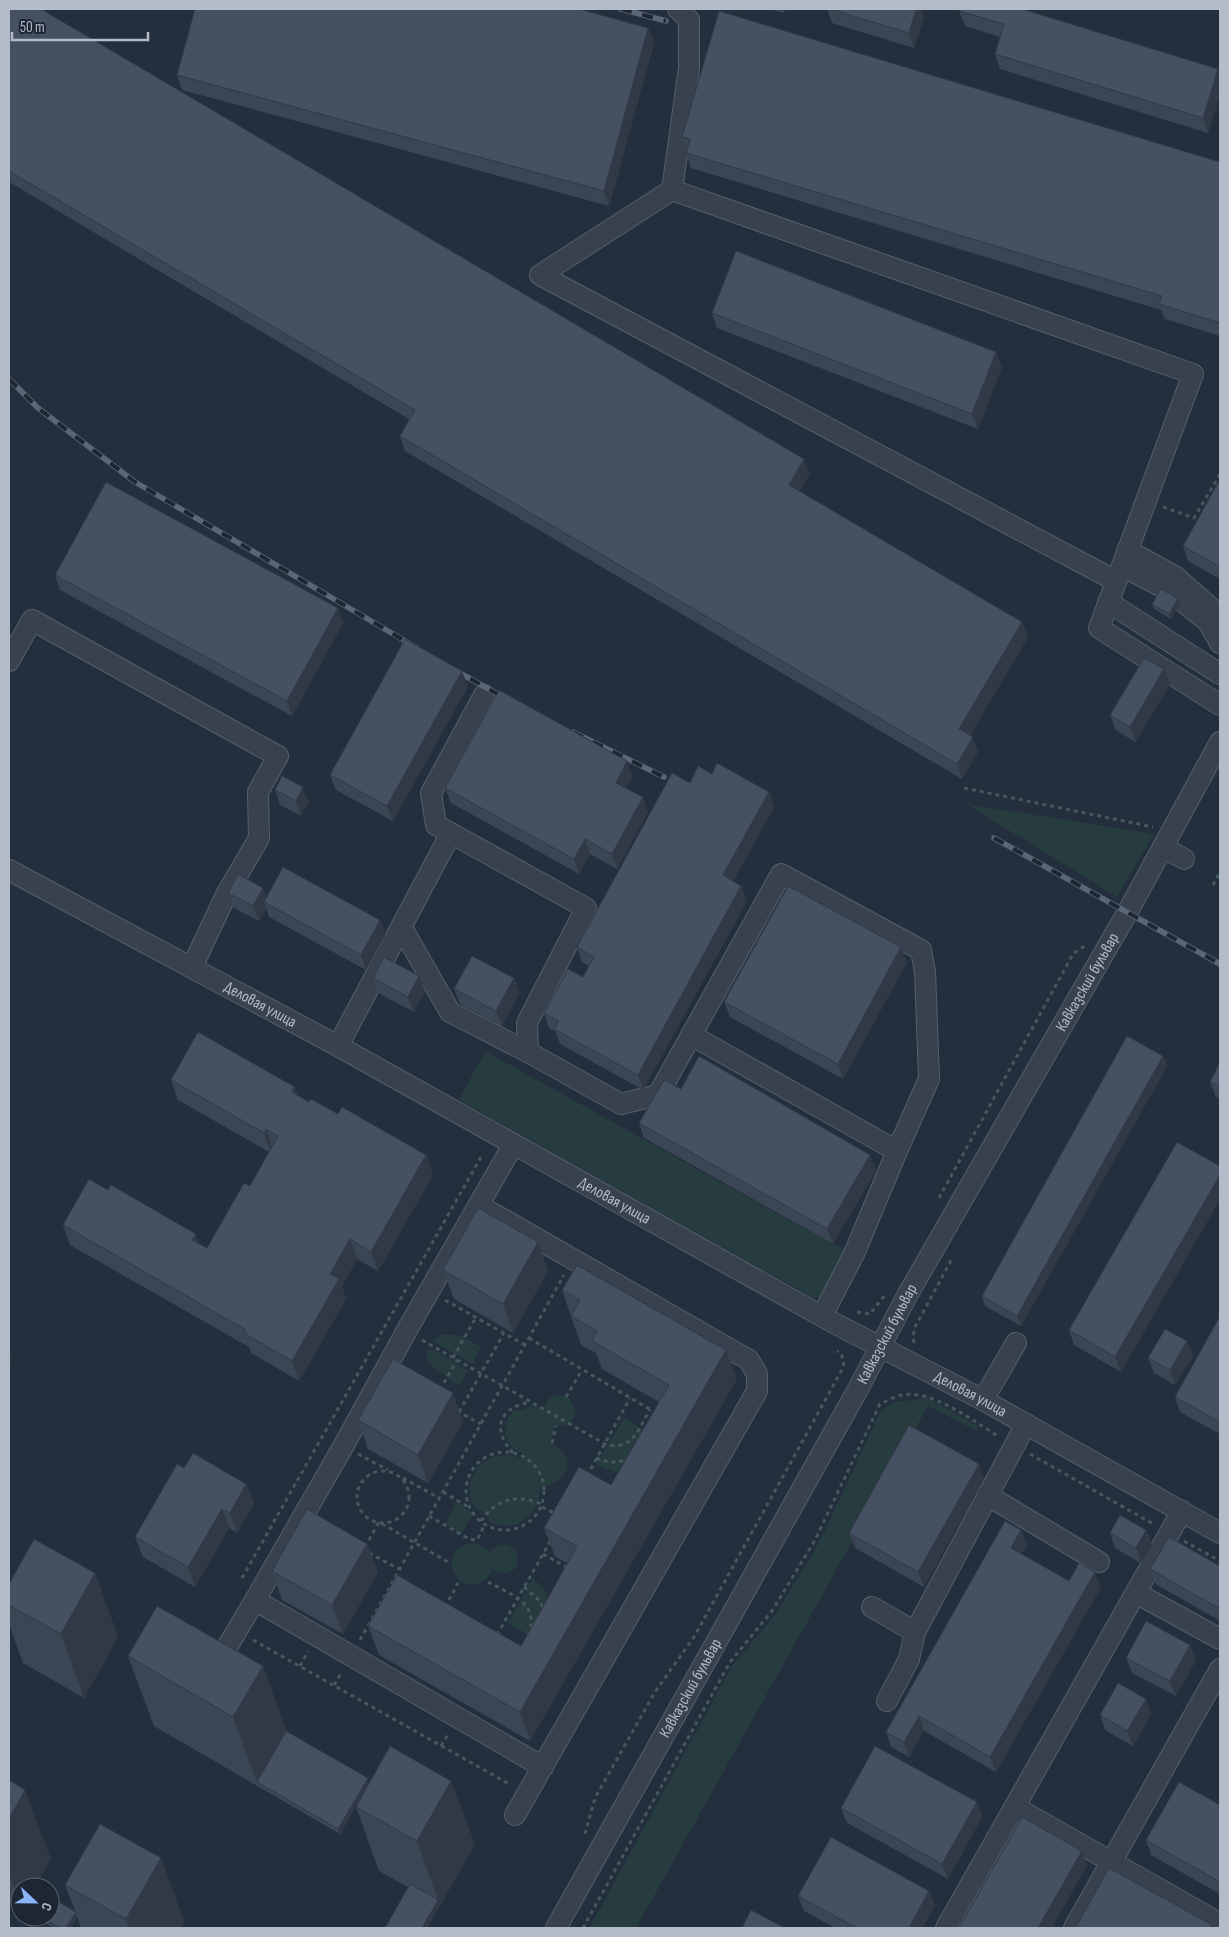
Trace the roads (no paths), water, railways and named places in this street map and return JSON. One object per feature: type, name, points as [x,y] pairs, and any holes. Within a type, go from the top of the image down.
[{"type":"street","points":[[678,9],[689,20],[689,68],[672,190],[540,275],[1168,590],[1208,622],[1220,643]]},
{"type":"street","points":[[672,190],[1193,374],[1098,628],[1185,687],[1220,705]]},
{"type":"street","points":[[1122,566],[1176,577],[1220,616]]},
{"type":"street","points":[[1105,610],[1220,674]]},
{"type":"street","points":[[1105,610],[1220,691]]},
{"type":"street","points":[[9,661],[32,620],[278,756],[258,792],[259,838],[226,893],[192,967]]},
{"type":"street","points":[[484,695],[431,793],[436,825],[586,908],[527,1023],[528,1052]]},
{"type":"street","name":"Кавказский бульвар","points":[[562,1926],[881,1347],[908,1294],[1127,913],[1161,838],[1220,742]]},
{"type":"street","points":[[338,1046],[451,833]]},
{"type":"street","points":[[1161,838],[1184,859]]},
{"type":"street","name":"Деловая улица","points":[[9,870],[338,1046],[822,1316],[983,1400],[1220,1533]]},
{"type":"street","points":[[402,928],[450,1012],[528,1052],[621,1104],[658,1095],[781,874],[921,950],[925,972],[929,1079],[854,1254],[822,1316]]},
{"type":"street","points":[[691,1035],[898,1151]]},
{"type":"street","points":[[226,1649],[344,1446],[407,1330],[480,1206],[513,1145]]},
{"type":"street","points":[[480,1206],[626,1298],[749,1360],[757,1374],[757,1391],[535,1763],[515,1815]]},
{"type":"street","points":[[983,1400],[1016,1343]]},
{"type":"street","points":[[887,1701],[910,1659],[915,1632],[1026,1424]]},
{"type":"street","points":[[987,1496],[1099,1562]]},
{"type":"street","points":[[946,1928],[1182,1511]]},
{"type":"street","points":[[1136,1593],[1220,1639]]},
{"type":"street","points":[[255,1600],[535,1763]]},
{"type":"street","points":[[872,1607],[915,1632]]},
{"type":"street","points":[[1074,1928],[1220,1669]]},
{"type":"street","points":[[1015,1807],[1212,1919]]},
{"type":"railway","points":[[621,9],[666,21]]},
{"type":"railway","points":[[9,379],[38,408],[135,482],[417,648]]},
{"type":"railway","points":[[451,668],[510,701]]},
{"type":"railway","points":[[573,732],[664,777]]},
{"type":"railway","points":[[994,838],[1220,964]]}]
